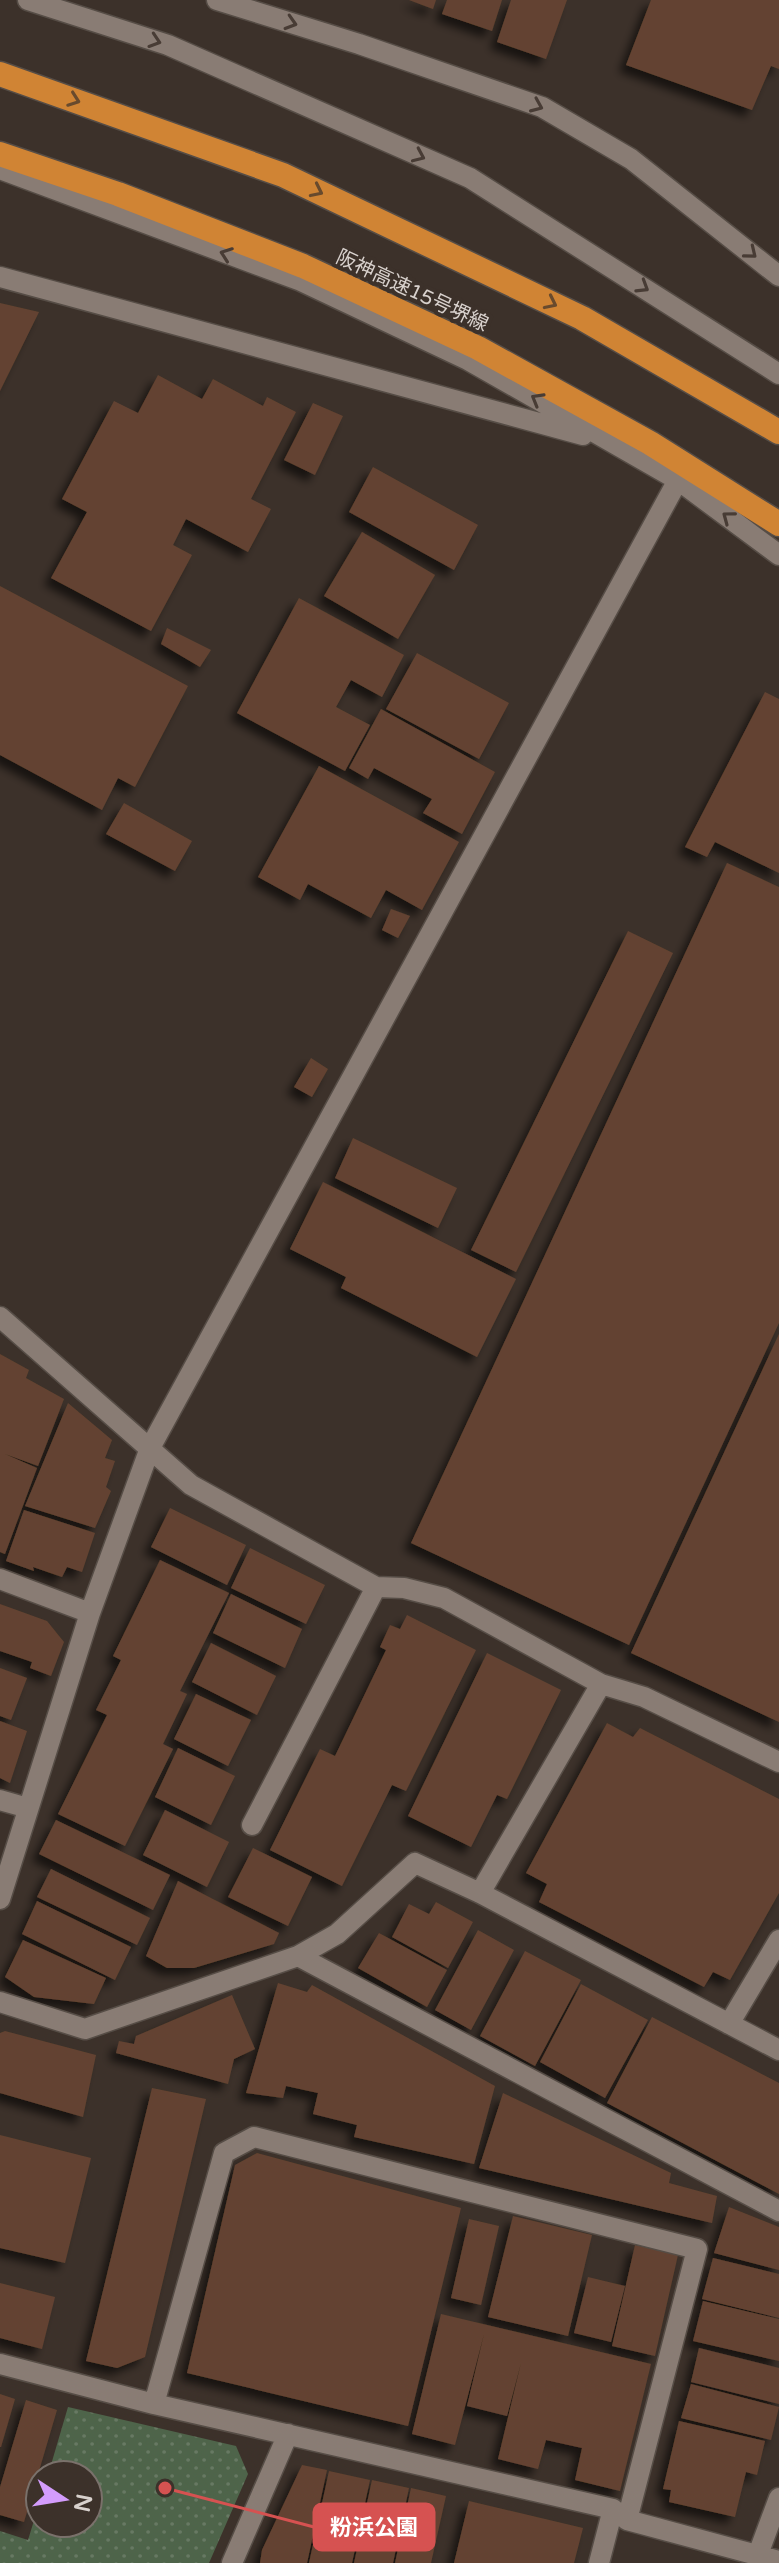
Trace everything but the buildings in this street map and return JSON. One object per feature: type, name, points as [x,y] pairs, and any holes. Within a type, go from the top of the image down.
[{"type":"highway","points":[[0,74],[283,175],[582,318],[779,432]]},
{"type":"highway","name":"阪神高速15号堺線","points":[[0,154],[118,194],[303,266],[465,342],[650,443],[779,524]]},
{"type":"street","points":[[28,0],[168,45],[470,178],[779,374]]},
{"type":"street","points":[[217,0],[359,44],[542,107],[631,159],[779,276]]},
{"type":"street","points":[[0,169],[301,281],[468,360],[678,480],[779,555]]},
{"type":"street","points":[[0,277],[614,443]]},
{"type":"street","points":[[0,1899],[90,1613],[150,1448],[678,480]]},
{"type":"street","points":[[0,1317],[191,1485],[376,1587],[404,1588],[444,1598],[601,1684],[644,1697],[779,1762]]},
{"type":"street","points":[[0,1579],[90,1613]]},
{"type":"street","points":[[252,1825],[376,1587]]},
{"type":"street","points":[[480,1893],[601,1684]]},
{"type":"street","points":[[0,1800],[28,1808]]},
{"type":"street","points":[[0,2002],[85,2029],[298,1956],[337,1934],[415,1863],[480,1893],[779,2050]]},
{"type":"street","points":[[729,2024],[779,1940]]},
{"type":"street","points":[[298,1956],[779,2211]]},
{"type":"street","points":[[154,2404],[224,2153],[254,2137],[697,2249],[620,2514],[599,2563]]},
{"type":"street","points":[[0,2364],[154,2404],[620,2514],[757,2557],[779,2561]]},
{"type":"street","points":[[232,2563],[288,2434]]},
{"type":"street","points":[[757,2557],[779,2498]]},
{"type":"green space","points":[[68,2407],[236,2446],[248,2474],[209,2563],[0,2563],[0,2531],[28,2540],[104,2539],[104,2459],[53,2459]]},
{"type":"place","name":"粉浜公園","points":[[165,2488]]}]
